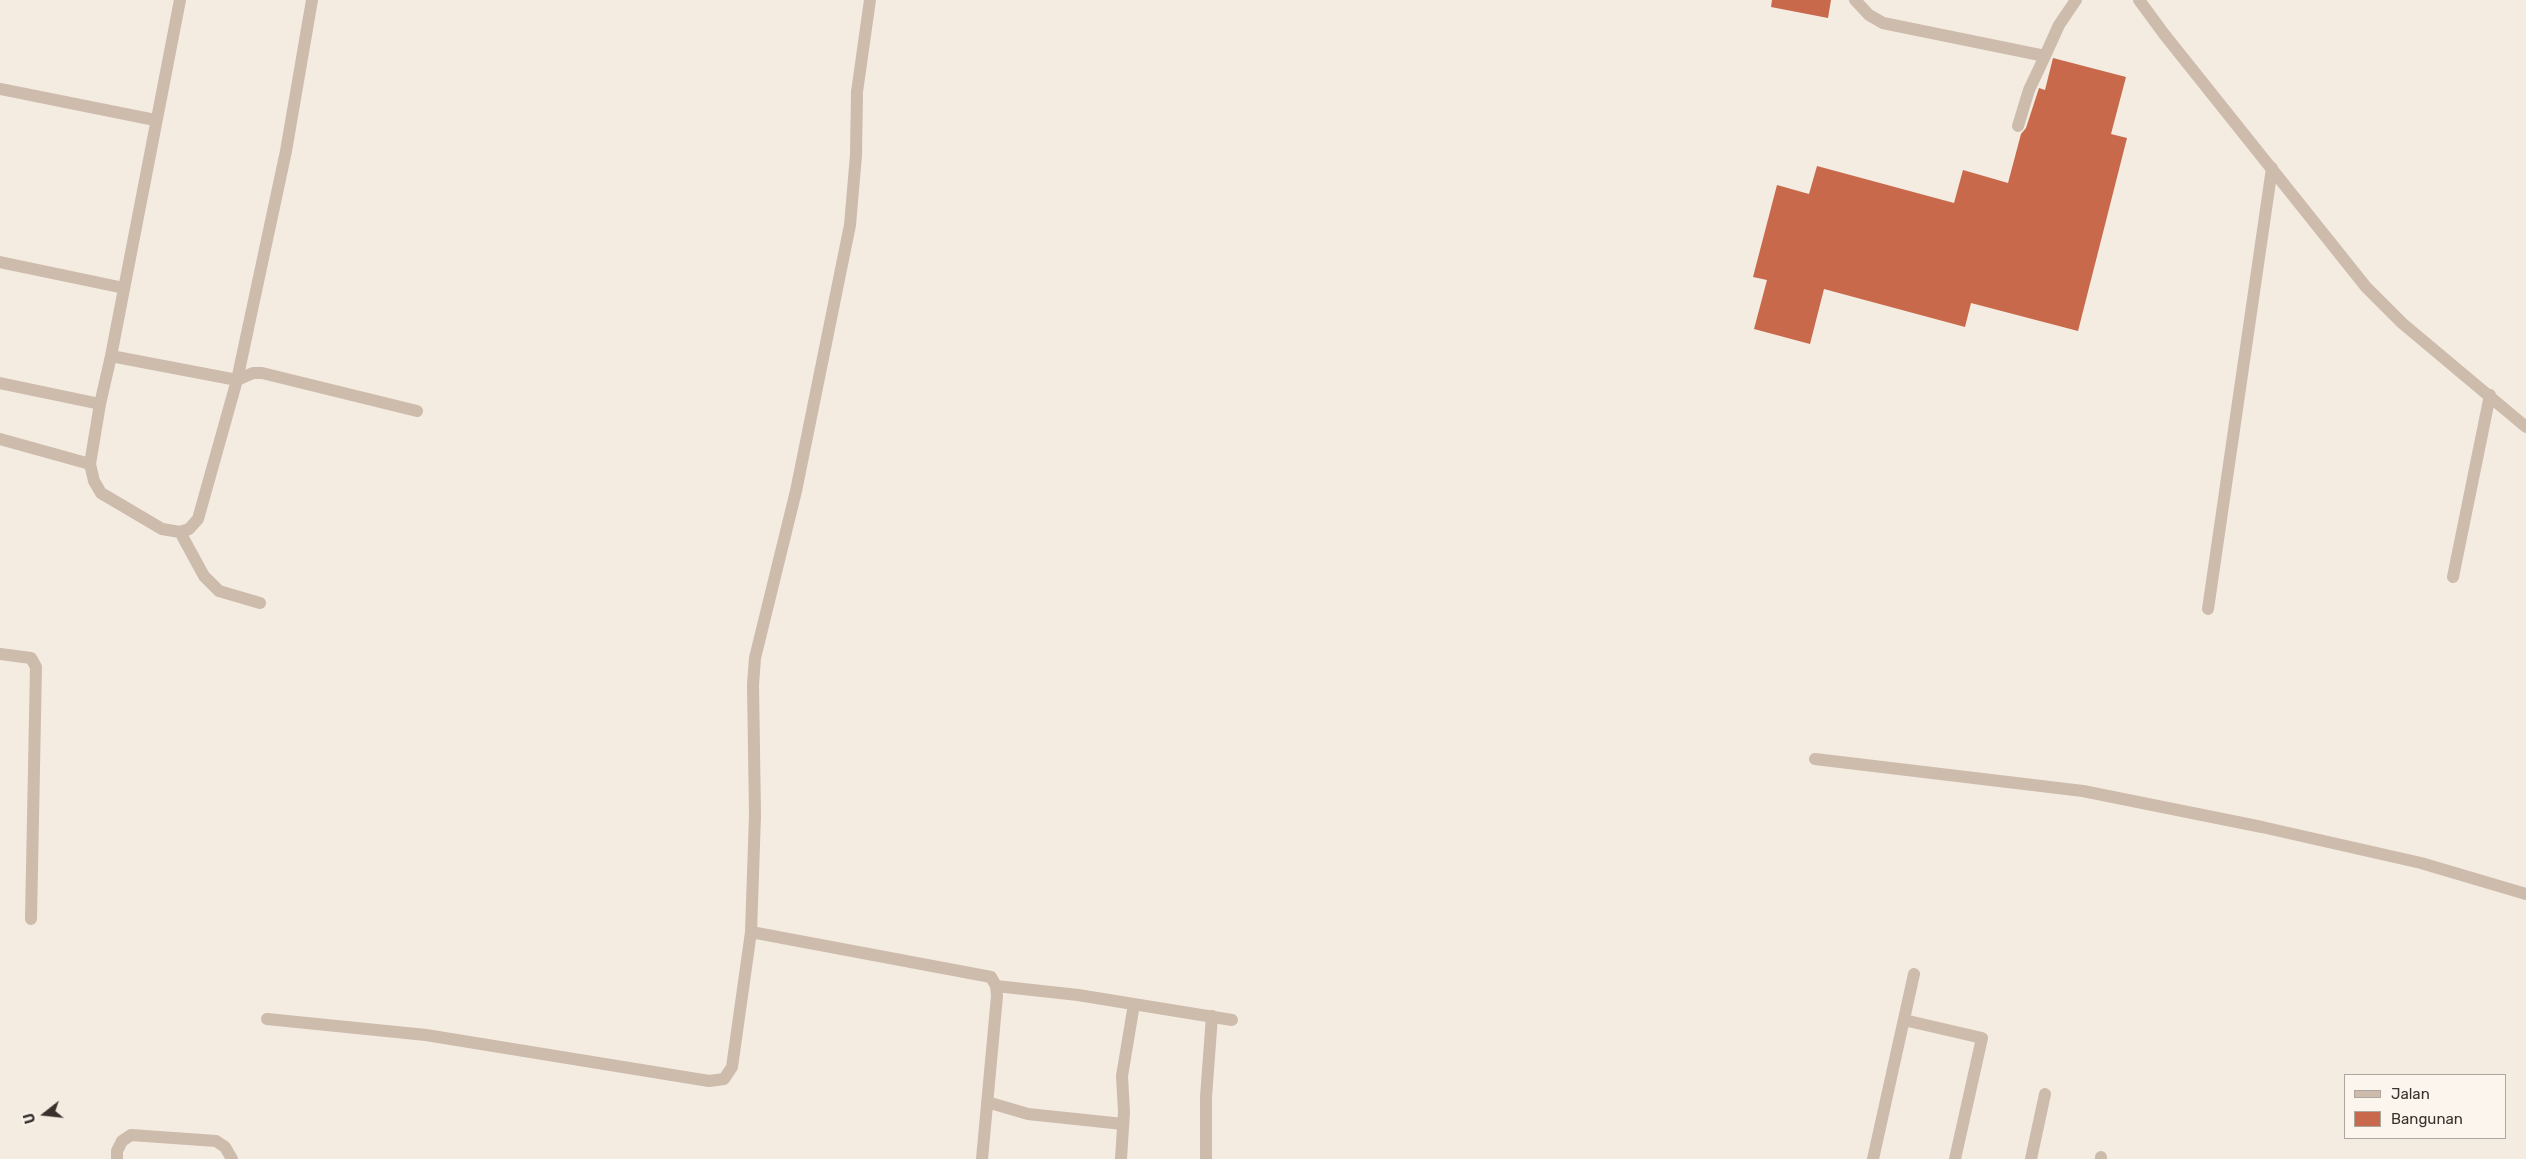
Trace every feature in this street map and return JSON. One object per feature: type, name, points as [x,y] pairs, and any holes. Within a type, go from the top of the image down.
[{"type":"street","points":[[178,0],[90,464],[94,480],[101,493],[162,529],[180,532],[189,529],[198,519],[238,380],[286,151],[312,0]]},
{"type":"street","points":[[268,1018],[426,1035],[709,1081],[724,1080],[732,1067],[751,932],[755,816],[753,685],[755,658],[796,491],[850,225],[856,155],[857,92],[870,0]]},
{"type":"street","points":[[1856,0],[1869,15],[1883,23],[2045,56]]},
{"type":"street","points":[[2018,126],[2029,90],[2059,25],[2076,0]]},
{"type":"street","points":[[2139,0],[2346,263],[2382,304],[2526,426]]},
{"type":"street","points":[[0,89],[155,120]]},
{"type":"street","points":[[2208,609],[2272,168]]},
{"type":"street","points":[[0,262],[124,288]]},
{"type":"street","points":[[111,356],[238,380],[253,373],[262,373],[417,411]]},
{"type":"street","points":[[0,383],[100,404]]},
{"type":"street","points":[[2453,577],[2490,395]]},
{"type":"street","points":[[0,439],[90,464]]},
{"type":"street","points":[[180,532],[204,576],[218,591],[260,603]]},
{"type":"street","points":[[0,654],[31,658],[36,667],[32,919]]},
{"type":"street","points":[[1815,760],[2083,791],[2262,827],[2421,863],[2526,894]]},
{"type":"street","points":[[751,932],[991,977],[996,986],[982,1159]]},
{"type":"street","points":[[1873,1159],[1914,974]]},
{"type":"street","points":[[996,986],[1078,995],[1232,1020]]},
{"type":"street","points":[[1121,1159],[1123,1124],[1122,1076],[1134,1004]]},
{"type":"street","points":[[1206,1159],[1206,1097],[1212,1016]]},
{"type":"street","points":[[1904,1020],[1982,1038],[1956,1159]]},
{"type":"street","points":[[2031,1159],[2045,1094]]},
{"type":"street","points":[[987,1102],[1028,1114],[1123,1124]]},
{"type":"street","points":[[116,1159],[122,1141],[131,1135],[216,1141],[225,1147],[232,1159]]},
{"type":"building","points":[[1772,0],[1831,0],[1828,18],[1771,7]]},
{"type":"building","points":[[2053,58],[2126,77],[2111,134],[2127,138],[2078,331],[1971,303],[1965,327],[1824,289],[1810,344],[1754,329],[1767,280],[1753,277],[1777,185],[1809,194],[1817,166],[1954,203],[1963,170],[2008,183],[2021,134],[2026,128],[2039,88],[2045,90]]}]
